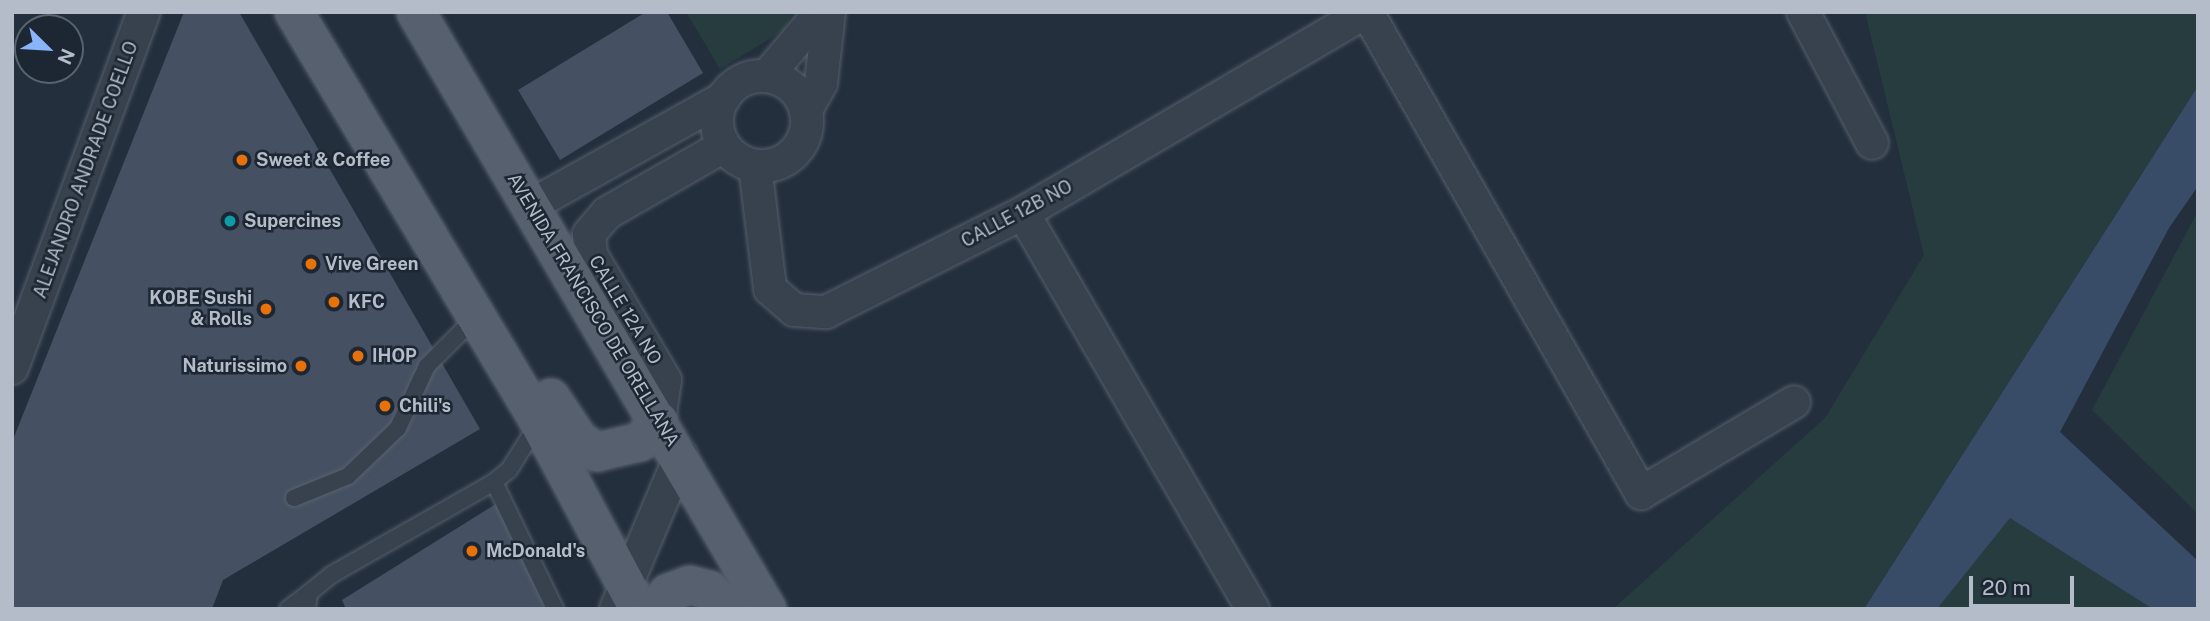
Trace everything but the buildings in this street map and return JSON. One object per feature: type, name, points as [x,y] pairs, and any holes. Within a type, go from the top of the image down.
[{"type":"main road","points":[[294,12],[539,422],[627,601]]},
{"type":"main road","name":"AVENIDA FRANCISCO DE ORELLANA","points":[[416,12],[681,455],[767,609]]},
{"type":"main road","points":[[393,174],[456,239],[579,440],[597,452],[619,450],[640,442],[659,421]]},
{"type":"main road","points":[[657,609],[668,593],[690,585],[709,590],[727,609]]},
{"type":"street","name":"ALEJANDRO ANDRADE COELLO","points":[[12,368],[144,12]]},
{"type":"street","points":[[767,76],[821,12]]},
{"type":"street","points":[[806,110],[821,83],[829,12]]},
{"type":"street","points":[[1366,12],[1642,493],[1794,402]]},
{"type":"street","name":"CALLE 12B NO","points":[[755,166],[770,289],[794,310],[826,312],[1023,214],[1366,12]]},
{"type":"street","points":[[1804,12],[1872,143]]},
{"type":"street","points":[[530,206],[724,97],[742,81],[767,76],[796,90],[806,110],[806,133],[793,154],[782,162],[755,166],[724,146],[717,122],[724,97]]},
{"type":"street","name":"CALLE 12A NO","points":[[659,421],[665,380],[591,255],[589,234],[607,213],[724,146]]},
{"type":"street","points":[[1023,214],[1253,609]]},
{"type":"street","points":[[627,601],[681,455]]},
{"type":"lane","points":[[294,498],[348,476],[398,428],[428,366],[477,316]]},
{"type":"lane","points":[[288,609],[308,601],[494,482],[509,470],[539,422]]},
{"type":"lane","points":[[494,482],[557,607]]},
{"type":"green space","points":[[686,12],[793,12],[784,30],[720,69]]},
{"type":"green space","points":[[1865,12],[2198,12],[2198,86],[1864,609],[1613,609],[1825,418],[1924,255]]},
{"type":"green space","points":[[2198,211],[2198,514],[2092,410]]},
{"type":"green space","points":[[2010,518],[2146,602],[2153,609],[1937,609]]},
{"type":"water","points":[[2198,86],[2198,186],[2169,228],[2060,432],[2198,561],[2198,609],[2153,609],[2010,518],[1937,609],[1864,609]]},
{"type":"place","name":"Sweet & Coffee","points":[[242,160]]},
{"type":"place","name":"Supercines","points":[[230,221]]},
{"type":"place","name":"Vive Green","points":[[311,264]]},
{"type":"place","name":"KFC","points":[[334,302]]},
{"type":"place","name":"KOBE Sushi & Rolls","points":[[266,309]]},
{"type":"place","name":"IHOP","points":[[358,356]]},
{"type":"place","name":"Naturissimo","points":[[301,366]]},
{"type":"place","name":"Chili's","points":[[385,406]]},
{"type":"place","name":"McDonald's","points":[[472,551]]}]
